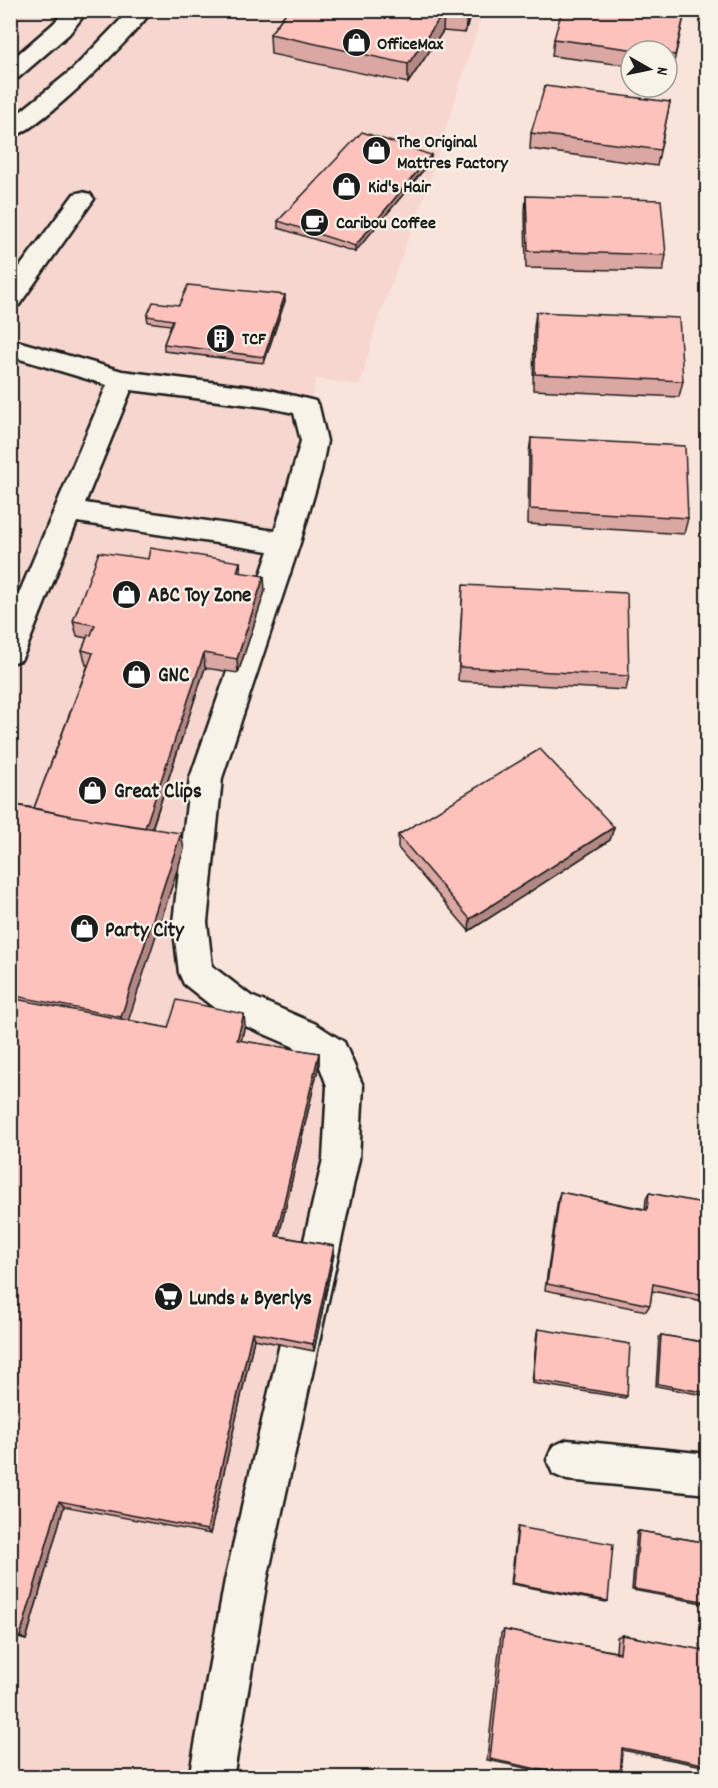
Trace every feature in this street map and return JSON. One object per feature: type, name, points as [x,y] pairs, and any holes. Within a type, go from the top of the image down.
[{"type":"street","points":[[10,73],[61,29],[78,10]]},
{"type":"street","points":[[10,131],[42,108],[121,34],[142,10]]},
{"type":"street","points":[[10,299],[82,199]]},
{"type":"street","points":[[10,347],[44,359],[122,380],[266,398],[306,407],[314,441],[286,543],[206,778],[190,922],[196,974],[239,1007],[304,1035],[332,1053],[345,1086],[341,1159],[246,1580],[212,1778]]},
{"type":"street","points":[[10,652],[122,380]]},
{"type":"street","points":[[69,510],[286,543]]},
{"type":"street","points":[[567,1460],[708,1474]]},
{"type":"shaded area","points":[[11,11],[483,11],[427,189],[377,322],[360,385],[316,379],[275,574],[206,778],[196,973],[293,1033],[345,1086],[206,1777],[11,1778]]},
{"type":"building","name":"OfficeMax","points":[[288,10],[468,10],[467,14],[444,12],[408,64],[270,34]]},
{"type":"building","points":[[562,10],[674,10],[685,12],[679,39],[619,39],[619,48],[554,39]]},
{"type":"building","points":[[545,86],[619,95],[619,99],[670,102],[660,150],[531,133]]},
{"type":"building","points":[[362,132],[431,155],[355,246],[278,221]]},
{"type":"building","points":[[526,196],[661,200],[666,255],[528,251]]},
{"type":"building","name":"TCF","points":[[188,285],[285,295],[264,357],[164,344],[173,320],[147,316],[153,302],[179,305]]},
{"type":"building","points":[[536,312],[679,318],[683,381],[535,374]]},
{"type":"building","points":[[531,438],[685,446],[688,518],[530,509]]},
{"type":"building","points":[[150,548],[240,562],[237,572],[264,576],[237,659],[204,653],[145,828],[34,808],[93,653],[82,650],[95,625],[73,621],[99,552],[148,559]]},
{"type":"building","points":[[463,585],[627,593],[629,676],[459,667]]},
{"type":"building","points":[[540,749],[614,827],[470,919],[398,835]]},
{"type":"building","name":"Party City","points":[[10,804],[181,833],[121,1017],[10,995]]},
{"type":"building","name":"Lunds & Byerlys","points":[[10,998],[168,1028],[177,1000],[244,1014],[237,1040],[319,1053],[276,1236],[334,1246],[313,1344],[252,1332],[207,1530],[59,1501],[20,1637],[10,1635]]},
{"type":"building","points":[[560,1192],[647,1210],[649,1193],[708,1204],[708,1296],[653,1284],[650,1305],[547,1284]]},
{"type":"building","points":[[538,1329],[630,1344],[627,1396],[533,1380]]},
{"type":"building","points":[[661,1335],[708,1343],[708,1393],[658,1384]]},
{"type":"building","points":[[518,1527],[613,1544],[608,1601],[512,1583]]},
{"type":"building","points":[[639,1531],[708,1543],[708,1602],[634,1589]]},
{"type":"building","points":[[504,1630],[620,1653],[622,1635],[708,1651],[708,1765],[622,1748],[620,1778],[579,1778],[490,1759]]},
{"type":"place","name":"OfficeMax","points":[[356,43]]},
{"type":"place","name":"The Original Mattres Factory","points":[[376,151]]},
{"type":"place","name":"Kid's Hair","points":[[347,186]]},
{"type":"place","name":"Caribou Coffee","points":[[315,222]]},
{"type":"place","name":"TCF","points":[[221,338]]},
{"type":"place","name":"ABC Toy Zone","points":[[127,594]]},
{"type":"place","name":"GNC","points":[[137,674]]},
{"type":"place","name":"Great Clips","points":[[93,790]]},
{"type":"place","name":"Party City","points":[[84,929]]},
{"type":"place","name":"Lunds & Byerlys","points":[[168,1297]]}]
